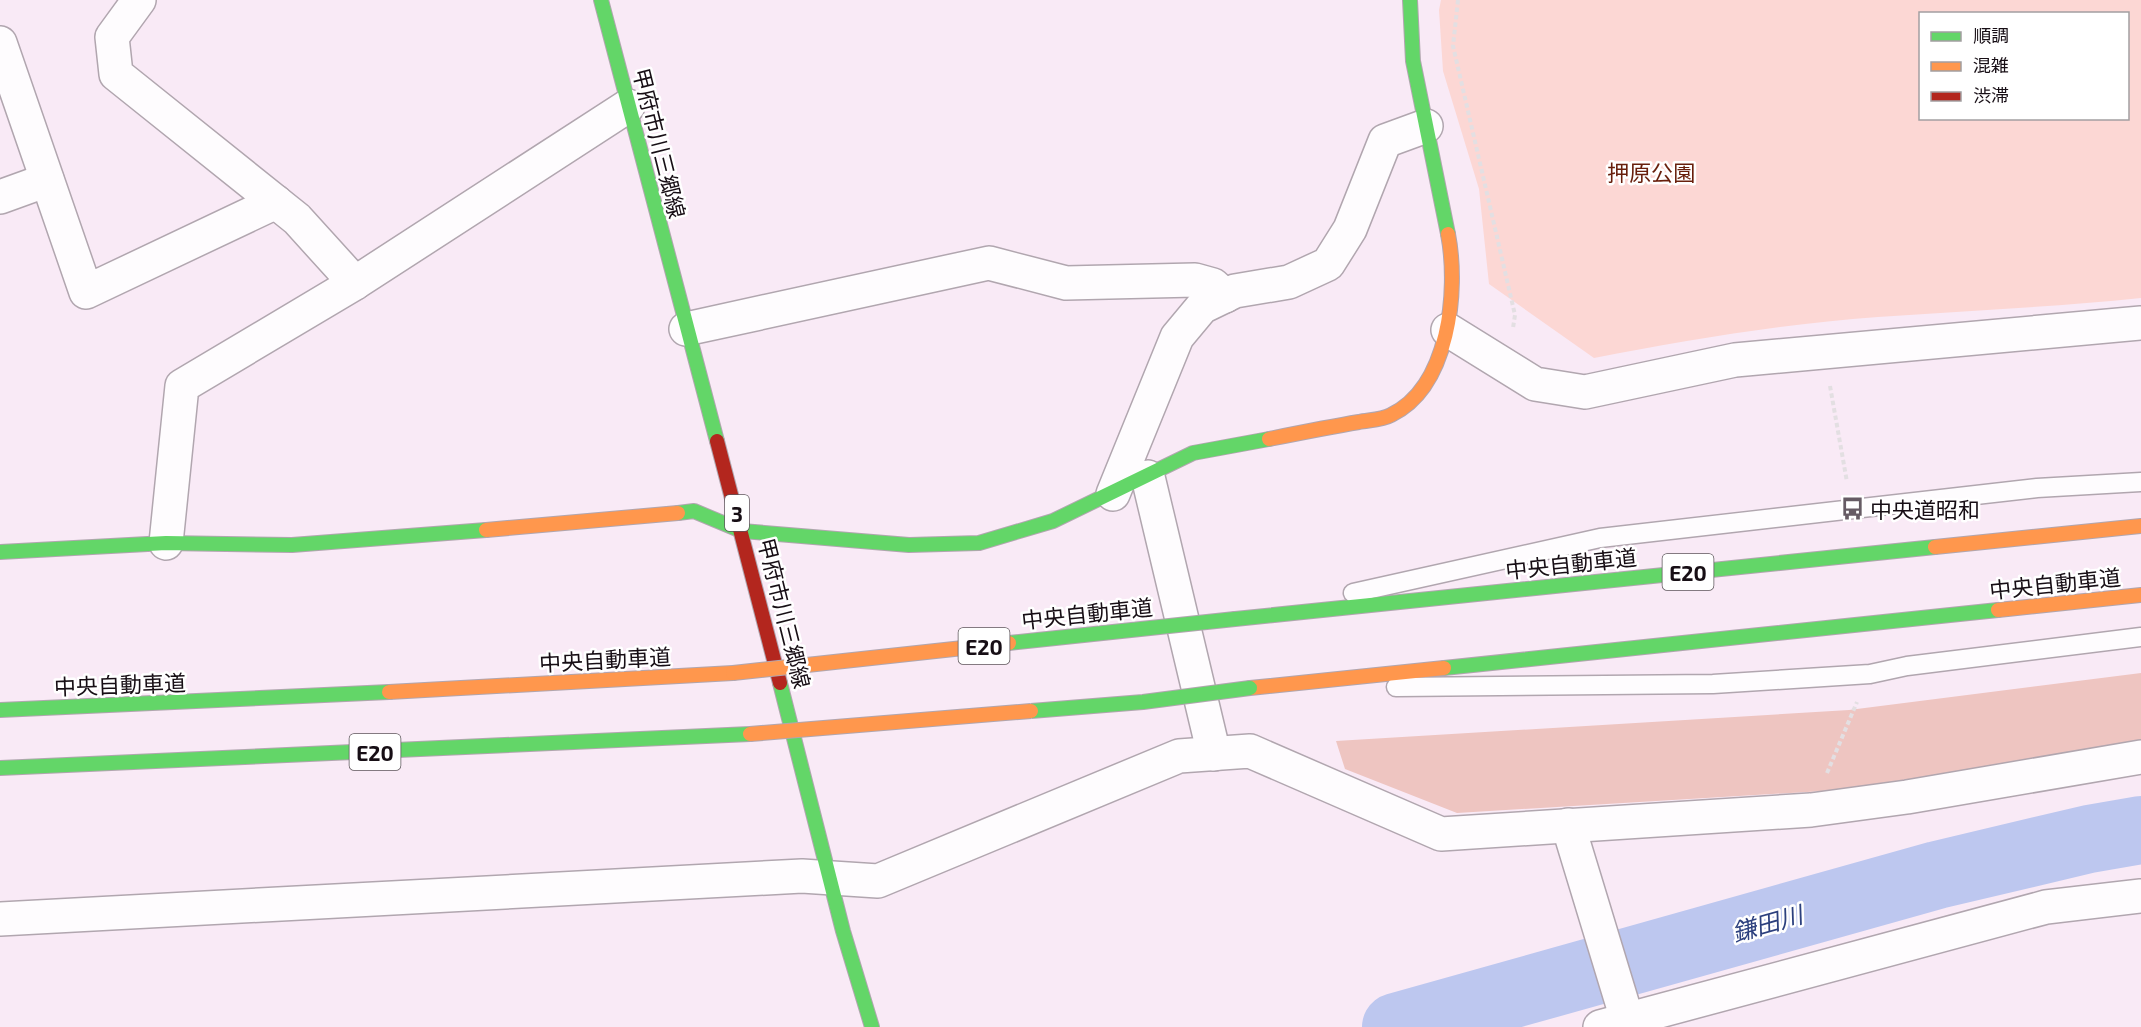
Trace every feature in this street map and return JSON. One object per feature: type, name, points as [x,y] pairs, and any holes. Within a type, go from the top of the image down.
[{"type":"main road","name":"甲府市川三郷線","points":[[601,0],[686,329],[742,531],[832,880],[843,931],[872,1027]]},
{"type":"main road","points":[[0,552],[166,543],[292,545],[598,522],[694,511],[742,531],[909,545],[979,543],[1053,521],[1148,477],[1193,453],[1390,417],[1413,399],[1437,362],[1448,330],[1453,290],[1450,244],[1413,61],[1410,0]]},
{"type":"main road","name":"中央自動車道","points":[[0,710],[212,702],[733,673],[2141,526]]},
{"type":"main road","name":"中央自動車道","points":[[0,768],[750,734],[1143,702],[1250,688],[2141,595]]},
{"type":"street","points":[[139,0],[112,37],[117,74],[297,219],[355,283]]},
{"type":"street","points":[[0,43],[86,292],[276,202]]},
{"type":"street","points":[[166,543],[182,386],[355,283],[628,106]]},
{"type":"street","points":[[1113,494],[1177,337],[1202,307],[1235,291],[1289,282],[1328,264],[1350,229],[1385,141],[1426,126]]},
{"type":"street","points":[[0,197],[47,180]]},
{"type":"street","points":[[686,329],[989,263],[1066,283],[1195,280],[1213,285],[1225,296]]},
{"type":"street","points":[[1448,330],[1504,367],[1535,384],[1586,392],[1735,360],[2141,322]]},
{"type":"street","points":[[1148,477],[1214,754]]},
{"type":"street","points":[[0,919],[802,876],[832,880],[878,881],[1179,756],[1250,751],[1441,834],[1811,810],[1918,795],[2141,757]]},
{"type":"street","points":[[1568,825],[1591,900],[1613,1023],[2046,907],[2141,896]]},
{"type":"lane","points":[[1234,620],[1600,538],[2037,488],[2141,482]]},
{"type":"lane","points":[[1250,688],[1713,684],[1870,674],[1907,666],[2141,637]]},
{"type":"path","points":[[1458,0],[1453,46],[1515,315],[1504,367]]},
{"type":"path","points":[[1824,353],[1852,509]]},
{"type":"path","points":[[1811,810],[1870,674]]},
{"type":"green space","name":"押原公園","points":[[1441,0],[2141,0],[2141,298],[1806,324],[1700,339],[1594,358],[1489,284],[1479,189],[1443,71],[1439,10]]},
{"type":"shaded area","points":[[2141,673],[2141,742],[1923,785],[1457,813],[1345,769],[1336,741],[1849,710]]},
{"type":"waterway","name":"鎌田川","points":[[1396,1027],[1937,875],[2089,839],[2141,830]]},
{"type":"traffic: fast","points":[[601,0],[717,441]]},
{"type":"traffic: fast","points":[[1410,0],[1413,61],[1448,234]]},
{"type":"traffic: fast","points":[[678,513],[694,511],[742,531],[909,545],[979,543],[1053,521],[1193,453],[1269,439]]},
{"type":"traffic: fast","points":[[0,552],[166,543],[292,545],[486,530]]},
{"type":"traffic: fast","points":[[1235,619],[1935,547]]},
{"type":"traffic: fast","points":[[1444,668],[1998,610]]},
{"type":"traffic: fast","points":[[1009,643],[1235,619]]},
{"type":"traffic: fast","points":[[780,683],[843,931],[872,1027]]},
{"type":"traffic: fast","points":[[1031,711],[1143,702],[1250,688]]},
{"type":"traffic: fast","points":[[0,710],[389,692]]},
{"type":"traffic: fast","points":[[0,768],[750,734]]},
{"type":"traffic: slow","points":[[1269,439],[1384,418],[1411,402],[1426,383],[1445,335],[1452,282],[1448,234]]},
{"type":"traffic: slow","points":[[486,530],[678,513]]},
{"type":"traffic: slow","points":[[1935,547],[2141,526]]},
{"type":"traffic: slow","points":[[1998,610],[2141,595]]},
{"type":"traffic: slow","points":[[733,673],[1009,643]]},
{"type":"traffic: slow","points":[[1250,688],[1444,668]]},
{"type":"traffic: slow","points":[[389,692],[733,673]]},
{"type":"traffic: slow","points":[[750,734],[1031,711]]},
{"type":"traffic: jam","points":[[717,441],[780,683]]},
{"type":"place","name":"中央道昭和","points":[[1852,509]]}]
